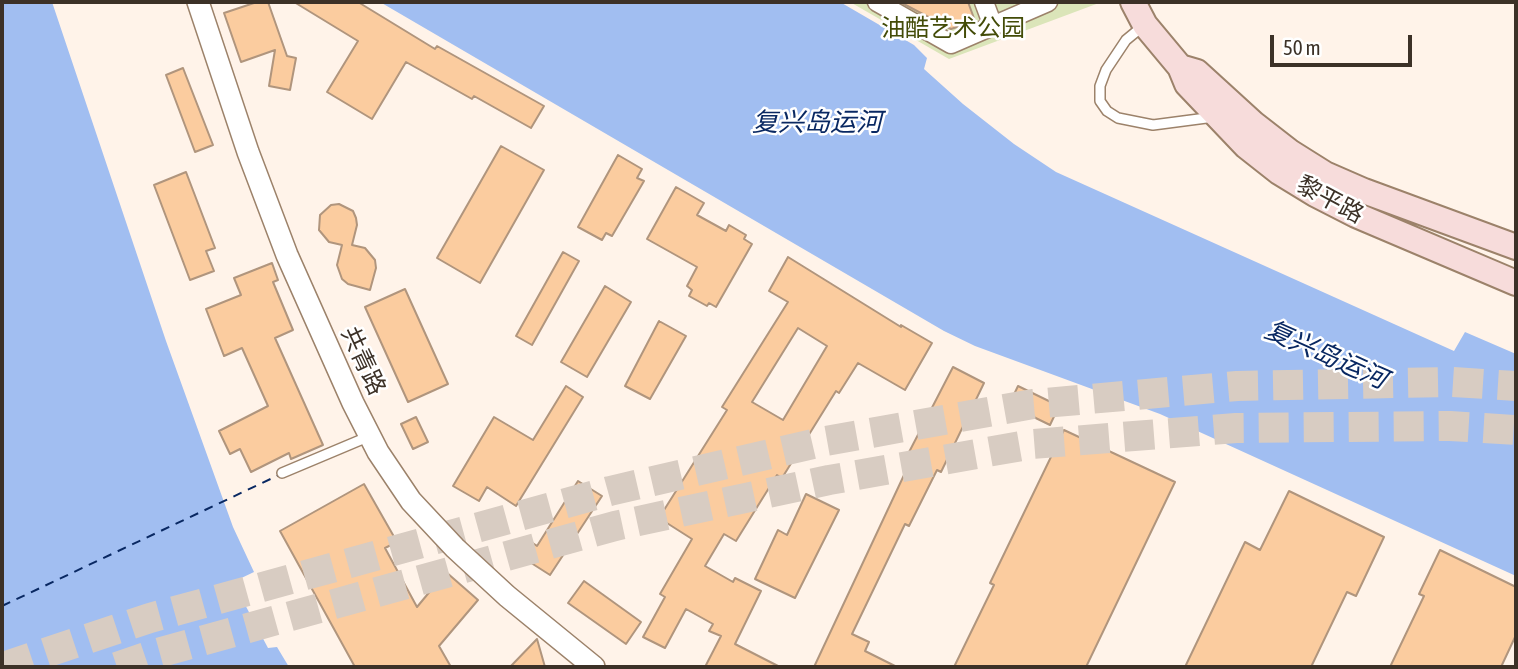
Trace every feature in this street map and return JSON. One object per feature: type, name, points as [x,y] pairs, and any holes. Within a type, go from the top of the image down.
[{"type":"main road","name":"黎平路","points":[[1133,2],[1145,25],[1180,67],[1197,72],[1246,146],[1279,172],[1315,194],[1368,220],[1516,283]]},
{"type":"main road","name":"黎平路","points":[[1223,109],[1325,174],[1516,247]]},
{"type":"street","name":"共青路","points":[[198,2],[286,255],[370,436],[393,477],[411,501],[455,548],[594,667]]},
{"type":"street","points":[[877,2],[951,44],[1048,2]]},
{"type":"street","points":[[984,2],[993,26]]},
{"type":"lane","points":[[1145,25],[1126,40],[1113,57],[1100,86],[1100,102],[1107,111],[1118,118],[1153,125],[1223,109]]},
{"type":"lane","points":[[282,473],[370,436]]},
{"type":"green space","name":"油酷艺术公园","points":[[850,2],[1098,2],[1099,3],[949,59]]},
{"type":"water","points":[[2,2],[52,2],[166,341],[233,527],[254,572],[233,582],[268,648],[277,647],[289,667],[2,667]]},
{"type":"water","name":"复兴岛运河","points":[[380,2],[840,2],[914,45],[927,58],[924,69],[963,104],[1014,144],[1056,172],[1454,351],[1465,332],[1516,354],[1516,576],[1160,414],[975,346],[944,331]]},
{"type":"building","points":[[257,2],[268,2],[287,56],[296,58],[290,90],[269,86],[275,50],[241,62],[224,13]]},
{"type":"building","points":[[294,2],[358,2],[435,49],[437,46],[544,106],[531,128],[406,62],[372,119],[327,92],[358,41]]},
{"type":"building","points":[[900,2],[968,2],[975,21],[951,29]]},
{"type":"building","points":[[183,68],[213,145],[195,152],[166,75]]},
{"type":"building","points":[[501,146],[544,170],[480,283],[437,258]]},
{"type":"building","points":[[618,155],[642,169],[637,178],[644,181],[612,236],[606,233],[602,240],[578,227]]},
{"type":"building","points":[[186,172],[215,248],[206,251],[214,271],[190,280],[154,185]]},
{"type":"building","points":[[676,187],[704,203],[697,215],[726,231],[729,225],[746,235],[744,239],[752,244],[716,307],[709,303],[707,306],[689,296],[692,290],[687,286],[697,267],[647,239]]},
{"type":"building","points":[[339,204],[353,211],[356,218],[352,245],[365,248],[375,260],[376,268],[370,290],[348,284],[342,279],[337,265],[342,245],[329,242],[319,230],[320,215],[331,205]]},
{"type":"building","points":[[563,252],[579,261],[532,345],[516,336]]},
{"type":"building","points":[[788,257],[901,327],[932,343],[905,390],[858,363],[839,393],[836,391],[782,478],[777,475],[736,541],[724,534],[705,566],[733,582],[735,578],[761,591],[735,644],[780,667],[705,667],[721,636],[709,631],[713,624],[686,609],[665,648],[643,637],[665,597],[660,594],[692,539],[659,518],[727,410],[722,407],[788,302],[769,291]],"holes":[[[798,328],[827,346],[783,420],[752,402]]]},
{"type":"building","points":[[272,263],[278,280],[273,282],[293,330],[275,338],[323,445],[291,459],[289,453],[251,472],[240,449],[230,454],[219,431],[268,406],[242,348],[224,356],[206,309],[241,295],[234,278]]},
{"type":"building","points":[[605,286],[631,302],[587,377],[561,362]]},
{"type":"building","points":[[405,289],[448,384],[408,402],[365,307]]},
{"type":"building","points":[[659,321],[686,336],[650,399],[625,386]]},
{"type":"building","points":[[953,367],[984,383],[941,472],[937,470],[909,526],[905,524],[852,634],[869,642],[865,651],[897,667],[814,667],[912,458],[907,456]]},
{"type":"building","points":[[566,386],[583,397],[516,506],[487,487],[479,501],[453,486],[494,417],[533,440]]},
{"type":"building","points":[[1018,386],[1059,406],[1050,425],[1009,405]]},
{"type":"building","points":[[416,417],[428,442],[413,449],[401,424]]},
{"type":"building","points":[[1064,430],[1175,482],[1086,667],[954,667],[994,585],[990,583]]},
{"type":"building","points":[[578,481],[602,496],[550,575],[514,552],[524,537],[537,546]]},
{"type":"building","points":[[364,484],[397,542],[385,548],[417,607],[446,572],[478,600],[439,646],[451,667],[355,667],[280,531]]},
{"type":"building","points":[[1289,491],[1384,537],[1356,596],[1347,592],[1311,667],[1185,667],[1245,542],[1260,550]]},
{"type":"building","points":[[806,494],[839,510],[795,598],[755,579],[778,530],[787,535]]},
{"type":"building","points":[[1440,550],[1516,587],[1516,635],[1501,667],[1390,667],[1424,596],[1419,594]]},
{"type":"building","points":[[584,581],[641,622],[626,644],[568,603]]},
{"type":"building","points":[[537,639],[545,667],[510,667]]},
{"type":"ferry route","points":[[2,606],[279,475]]},
{"type":"tunnel","points":[[3,667],[150,618],[610,491],[826,441],[1033,404],[1237,386],[1453,382],[1516,386]]},
{"type":"tunnel","points":[[117,667],[158,653],[615,526],[829,480],[1033,444],[1236,428],[1450,426],[1516,430]]}]
